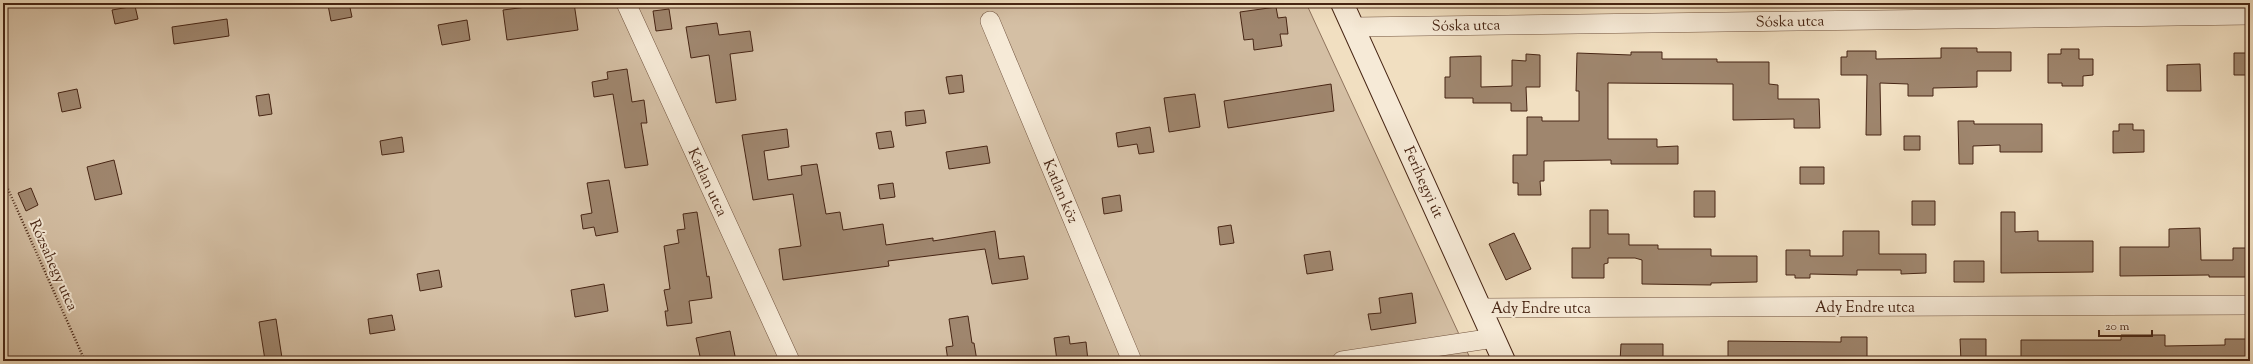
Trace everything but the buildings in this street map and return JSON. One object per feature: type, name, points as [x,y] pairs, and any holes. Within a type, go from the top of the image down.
[{"type":"main road","name":"Ferihegyi út","points":[[1342,3],[1504,361]]},
{"type":"street","name":"Katlan utca","points":[[626,3],[790,361]]},
{"type":"street","name":"Sóska utca","points":[[1353,27],[2250,15]]},
{"type":"street","name":"Katlan köz","points":[[990,22],[1132,361]]},
{"type":"street","name":"Ady Endre utca","points":[[1481,308],[2250,305]]},
{"type":"street","points":[[1342,361],[1494,338]]},
{"type":"path","name":"Rózsahegy utca","points":[[3,178],[85,361]]},
{"type":"shaded area","points":[[3,3],[1306,3],[1470,358],[1452,361],[3,361]]}]
